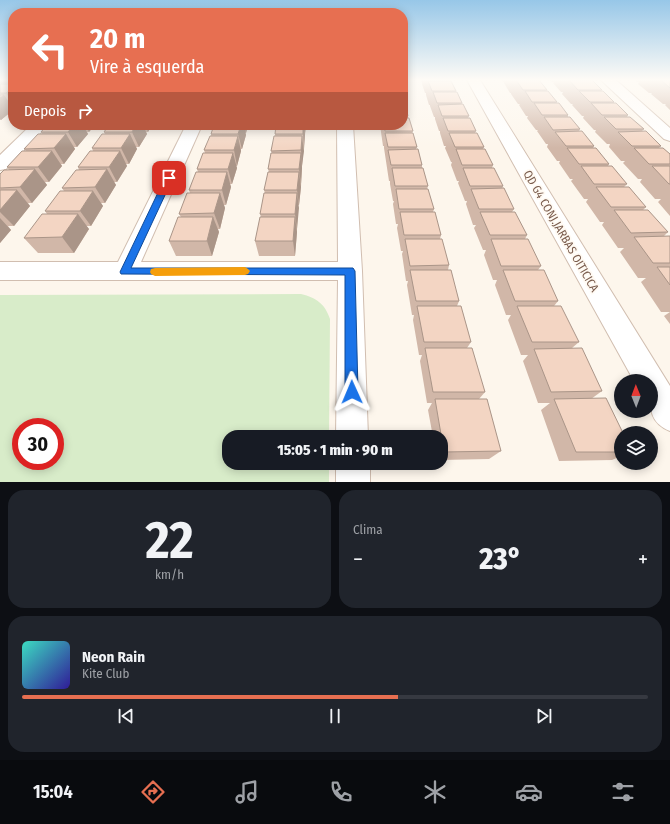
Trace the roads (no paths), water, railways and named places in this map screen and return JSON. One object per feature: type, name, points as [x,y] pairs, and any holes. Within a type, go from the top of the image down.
[{"type":"street","name":"QD G4 CONJ.JARBAS OITICICA","points":[[486,102],[645,374]]},
{"type":"street","points":[[633,102],[670,136]]},
{"type":"street","points":[[0,165],[35,130]]},
{"type":"street","points":[[125,272],[192,130]]},
{"type":"street","points":[[345,130],[350,271],[352,430]]},
{"type":"street","points":[[0,272],[350,271]]},
{"type":"street","name":"QD G4 CONJ.JARBAS OITICICA","points":[[658,395],[670,415]]},
{"type":"street","points":[[352,470],[353,482]]}]
